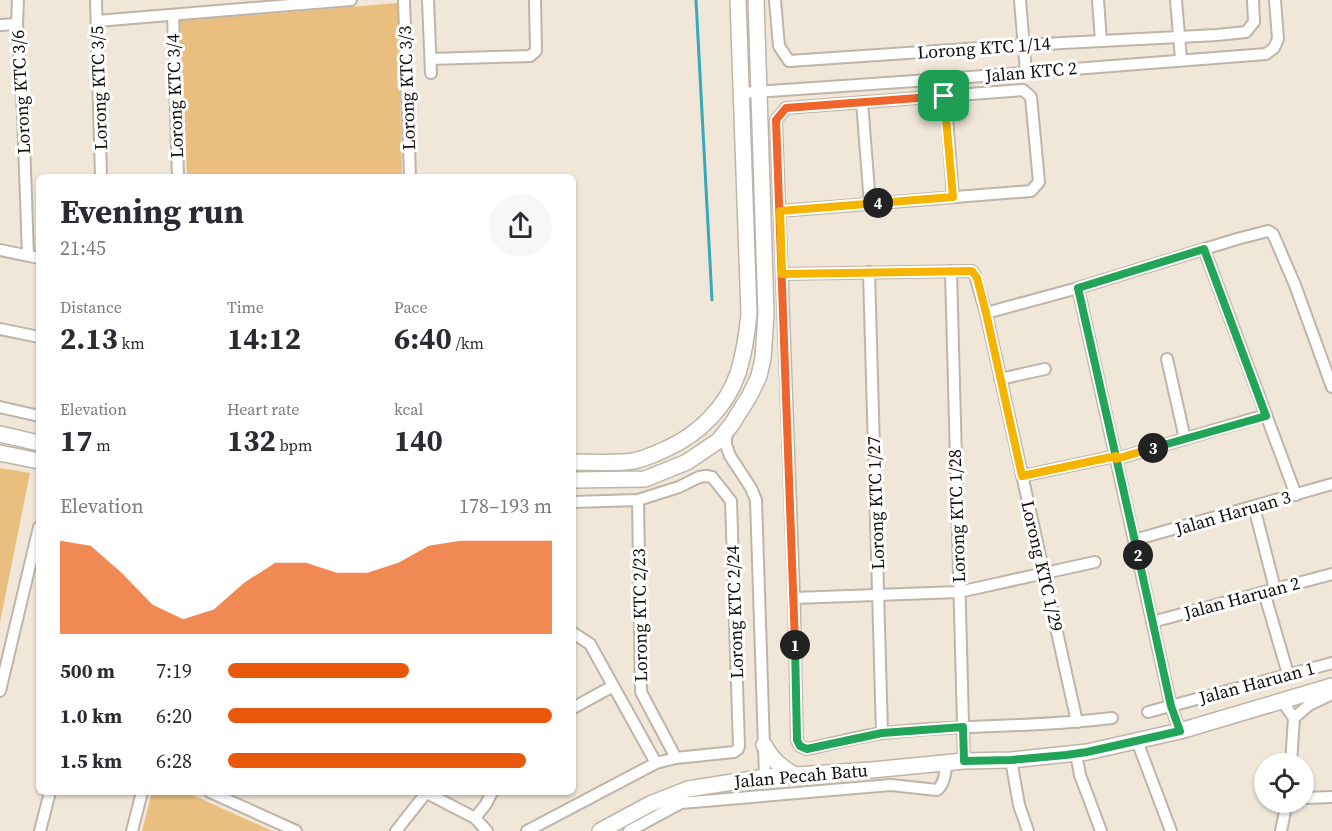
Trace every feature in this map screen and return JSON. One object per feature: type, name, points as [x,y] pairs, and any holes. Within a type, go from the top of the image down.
[{"type":"street","name":"Lorong KTC 3/6","points":[[18,0],[17,24],[33,256]]},
{"type":"street","name":"Lorong KTC 3/5","points":[[96,0],[101,174]]},
{"type":"street","points":[[97,21],[351,0]]},
{"type":"street","name":"Lorong KTC 3/3","points":[[404,0],[410,174]]},
{"type":"street","points":[[428,0],[431,73]]},
{"type":"street","points":[[576,462],[634,461],[682,442],[701,428],[714,414],[737,375],[746,345],[749,314],[738,0]]},
{"type":"street","points":[[576,480],[645,479],[687,462],[718,441],[732,424],[759,376],[763,358],[766,314],[756,0]]},
{"type":"street","name":"Lorong KTC 1/14","points":[[775,0],[779,46],[789,61],[1246,32],[1254,22],[1253,0]]},
{"type":"street","points":[[1020,0],[1026,72]]},
{"type":"street","points":[[1098,0],[1101,41]]},
{"type":"street","points":[[1176,0],[1181,59]]},
{"type":"street","name":"Jalan KTC 2","points":[[741,93],[1266,54],[1274,48],[1278,39],[1275,0]]},
{"type":"street","points":[[431,59],[530,56],[536,51],[535,6]]},
{"type":"street","name":"Lorong KTC 3/4","points":[[173,15],[178,174]]},
{"type":"street","points":[[0,25],[17,24]]},
{"type":"street","points":[[944,79],[953,197]]},
{"type":"street","points":[[780,211],[1031,191],[1039,182],[1032,97],[1023,90],[786,108],[776,120],[794,598],[797,740],[800,746],[807,749],[882,733],[1112,718]]},
{"type":"street","points":[[862,102],[870,204]]},
{"type":"street","points":[[986,313],[1268,231],[1273,234],[1294,285],[1332,387]]},
{"type":"street","points":[[1204,249],[1296,495]]},
{"type":"street","points":[[0,250],[33,256]]},
{"type":"street","points":[[782,274],[951,271]]},
{"type":"street","name":"Lorong KTC 1/29","points":[[951,271],[972,271],[977,278],[1077,722]]},
{"type":"street","name":"Lorong KTC 1/28","points":[[951,271],[964,761]]},
{"type":"street","name":"Lorong KTC 1/27","points":[[869,272],[882,733]]},
{"type":"street","points":[[1078,288],[1171,706],[1180,731]]},
{"type":"street","points":[[0,329],[36,336]]},
{"type":"street","points":[[1167,359],[1185,439]]},
{"type":"street","points":[[1000,379],[1045,369]]},
{"type":"street","points":[[0,407],[36,415]]},
{"type":"street","points":[[1022,476],[1116,457],[1266,416]]},
{"type":"street","points":[[732,424],[726,438],[726,445],[756,500],[765,777]]},
{"type":"street","points":[[0,434],[36,442]]},
{"type":"street","points":[[706,449],[722,450],[730,456]]},
{"type":"street","points":[[0,453],[36,460]]},
{"type":"street","name":"Lorong KTC 2/24","points":[[638,500],[680,487],[699,477],[712,477],[731,501],[739,746],[734,752],[675,758]]},
{"type":"street","name":"Jalan Haruan 3","points":[[1134,540],[1332,484]]},
{"type":"street","points":[[576,502],[638,500]]},
{"type":"street","name":"Lorong KTC 2/23","points":[[638,500],[641,692],[675,758]]},
{"type":"street","points":[[1254,507],[1288,674]]},
{"type":"street","points":[[0,691],[36,540]]},
{"type":"street","points":[[794,598],[959,592],[1095,562]]},
{"type":"street","name":"Jalan Haruan 2","points":[[1152,622],[1332,574]]},
{"type":"street","points":[[576,635],[590,644],[656,763]]},
{"type":"street","name":"Jalan Haruan 1","points":[[1148,712],[1332,663]]},
{"type":"street","points":[[576,706],[614,686]]},
{"type":"street","name":"Jalan Pecah Batu","points":[[600,831],[650,804],[688,789],[765,777],[1076,754],[1180,731],[1332,686]]},
{"type":"street","points":[[1294,718],[1309,705],[1332,694]]},
{"type":"street","points":[[1282,701],[1294,718],[1292,753]]},
{"type":"street","points":[[1137,741],[1171,831]]},
{"type":"street","points":[[764,745],[781,767],[795,775]]},
{"type":"street","points":[[1076,754],[1080,775],[1101,831]]},
{"type":"street","points":[[527,831],[656,763],[675,758]]},
{"type":"street","points":[[1011,760],[1019,804],[1028,831]]},
{"type":"street","points":[[629,831],[681,803],[891,785],[936,790],[943,783],[947,762]]},
{"type":"street","points":[[40,831],[49,795]]},
{"type":"street","points":[[132,831],[141,795]]},
{"type":"street","points":[[217,795],[296,831]]},
{"type":"street","points":[[396,831],[423,795]]},
{"type":"street","points":[[431,795],[476,818],[487,831]]},
{"type":"street","points":[[476,818],[490,795]]},
{"type":"street","points":[[1314,798],[1332,797]]},
{"type":"street","points":[[1281,831],[1285,813]]},
{"type":"shaded area","points":[[398,3],[402,174],[187,174],[180,21]]},
{"type":"shaded area","points":[[0,468],[30,473],[0,622]]},
{"type":"shaded area","points":[[151,795],[193,795],[272,831],[142,831]]},
{"type":"waterway","points":[[696,0],[712,300]]},
{"type":"route","points":[[944,96],[786,108],[776,120],[797,740],[800,746],[807,749],[882,733],[963,727],[964,761],[1011,760],[1087,752],[1180,731],[1171,706],[1143,579],[1116,459],[1097,373],[1078,288],[1204,249],[1266,416],[1116,459],[1116,456],[1022,476],[986,313],[977,278],[972,271],[782,274],[780,211],[953,197],[944,96]]}]
